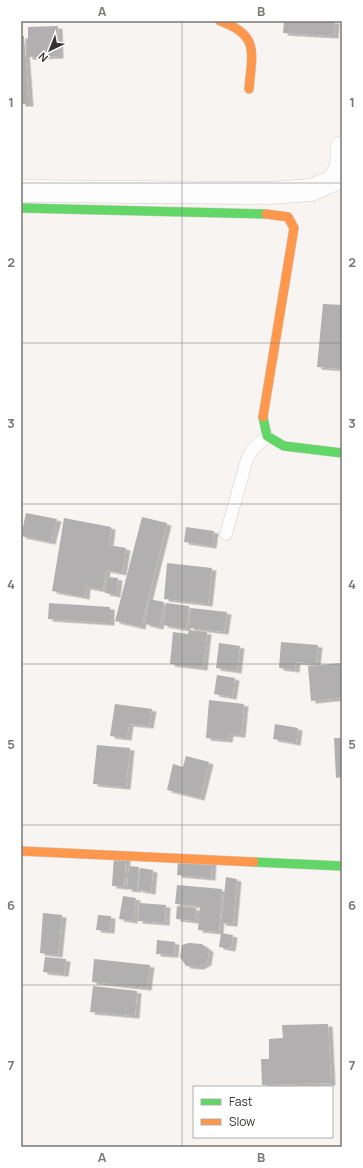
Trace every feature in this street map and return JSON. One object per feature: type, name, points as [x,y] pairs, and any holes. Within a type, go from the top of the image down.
[{"type":"street","points":[[220,21],[246,32],[251,44],[249,89]]},
{"type":"street","points":[[21,191],[270,193],[311,190],[332,181],[341,168],[342,147]]},
{"type":"street","points":[[21,208],[273,214],[288,217],[294,228],[291,254],[262,420],[267,436],[284,446],[342,453]]},
{"type":"street","points":[[21,851],[342,866]]},
{"type":"lane","points":[[226,534],[247,460],[252,450],[267,436]]},
{"type":"building","points":[[284,21],[335,21],[334,36],[283,33]]},
{"type":"building","points":[[58,26],[59,56],[28,57],[28,27]]},
{"type":"building","points":[[21,36],[24,36],[29,104],[21,104]]},
{"type":"building","points":[[323,304],[342,305],[342,369],[317,367]]},
{"type":"building","points":[[26,513],[57,519],[51,542],[21,536]]},
{"type":"building","points":[[142,517],[167,523],[141,627],[115,621]]},
{"type":"building","points":[[64,518],[111,527],[109,545],[126,548],[122,573],[106,570],[103,590],[86,587],[85,597],[52,591]]},
{"type":"building","points":[[186,527],[214,531],[212,546],[184,542]]},
{"type":"building","points":[[167,563],[212,568],[208,604],[164,599]]},
{"type":"building","points":[[108,577],[118,578],[116,595],[105,593]]},
{"type":"building","points":[[149,599],[164,602],[159,627],[145,624]]},
{"type":"building","points":[[49,603],[110,607],[110,623],[48,619]]},
{"type":"building","points":[[166,603],[189,606],[186,629],[163,625]]},
{"type":"building","points":[[191,608],[227,612],[224,632],[189,628]]},
{"type":"building","points":[[189,630],[207,632],[203,668],[170,664],[173,632],[188,634]]},
{"type":"building","points":[[281,642],[318,645],[316,664],[296,662],[295,670],[279,668]]},
{"type":"building","points":[[219,643],[240,646],[237,671],[216,668]]},
{"type":"building","points":[[342,663],[342,698],[311,701],[308,666]]},
{"type":"building","points":[[217,675],[235,678],[232,697],[214,694]]},
{"type":"building","points":[[209,700],[244,704],[241,735],[229,734],[228,740],[206,738]]},
{"type":"building","points":[[115,704],[152,709],[149,726],[129,724],[127,738],[110,736]]},
{"type":"building","points":[[275,724],[298,728],[296,743],[273,739]]},
{"type":"building","points":[[334,738],[342,738],[342,777],[336,778]]},
{"type":"building","points":[[97,745],[130,748],[126,787],[93,784]]},
{"type":"building","points":[[186,756],[209,762],[200,798],[167,790],[173,764],[183,767]]},
{"type":"building","points":[[114,856],[126,857],[124,887],[112,886]]},
{"type":"building","points":[[178,859],[212,862],[211,878],[177,875]]},
{"type":"building","points":[[129,866],[139,867],[137,890],[127,889]]},
{"type":"building","points":[[140,868],[153,870],[151,892],[138,890]]},
{"type":"building","points":[[226,877],[237,879],[233,924],[221,923]]},
{"type":"building","points":[[177,885],[222,889],[219,932],[198,930],[200,906],[175,904]]},
{"type":"building","points":[[123,896],[136,898],[133,921],[119,919]]},
{"type":"building","points":[[139,903],[166,905],[165,923],[138,921]]},
{"type":"building","points":[[177,906],[196,908],[195,921],[176,919]]},
{"type":"building","points":[[43,913],[62,915],[58,955],[40,953]]},
{"type":"building","points":[[98,915],[111,916],[110,931],[96,930]]},
{"type":"building","points":[[221,933],[233,935],[231,949],[219,947]]},
{"type":"building","points":[[157,940],[175,942],[174,955],[156,954]]},
{"type":"building","points":[[189,943],[202,944],[209,950],[207,963],[199,967],[186,966],[180,957],[182,945]]},
{"type":"building","points":[[45,957],[66,959],[64,974],[43,972]]},
{"type":"building","points":[[94,959],[150,965],[147,988],[92,982]]},
{"type":"building","points":[[93,986],[137,991],[135,1016],[90,1012]]},
{"type":"building","points":[[328,1024],[331,1083],[262,1085],[261,1059],[269,1059],[269,1039],[283,1038],[282,1025]]},
{"type":"traffic: fast","points":[[21,208],[266,214]]},
{"type":"traffic: fast","points":[[263,417],[267,436],[284,446],[342,453]]},
{"type":"traffic: fast","points":[[254,862],[342,866]]},
{"type":"traffic: slow","points":[[220,21],[233,26],[242,32],[248,39],[252,55],[249,89]]},
{"type":"traffic: slow","points":[[263,417],[294,228],[288,217],[266,214]]},
{"type":"traffic: slow","points":[[21,851],[254,862]]}]
